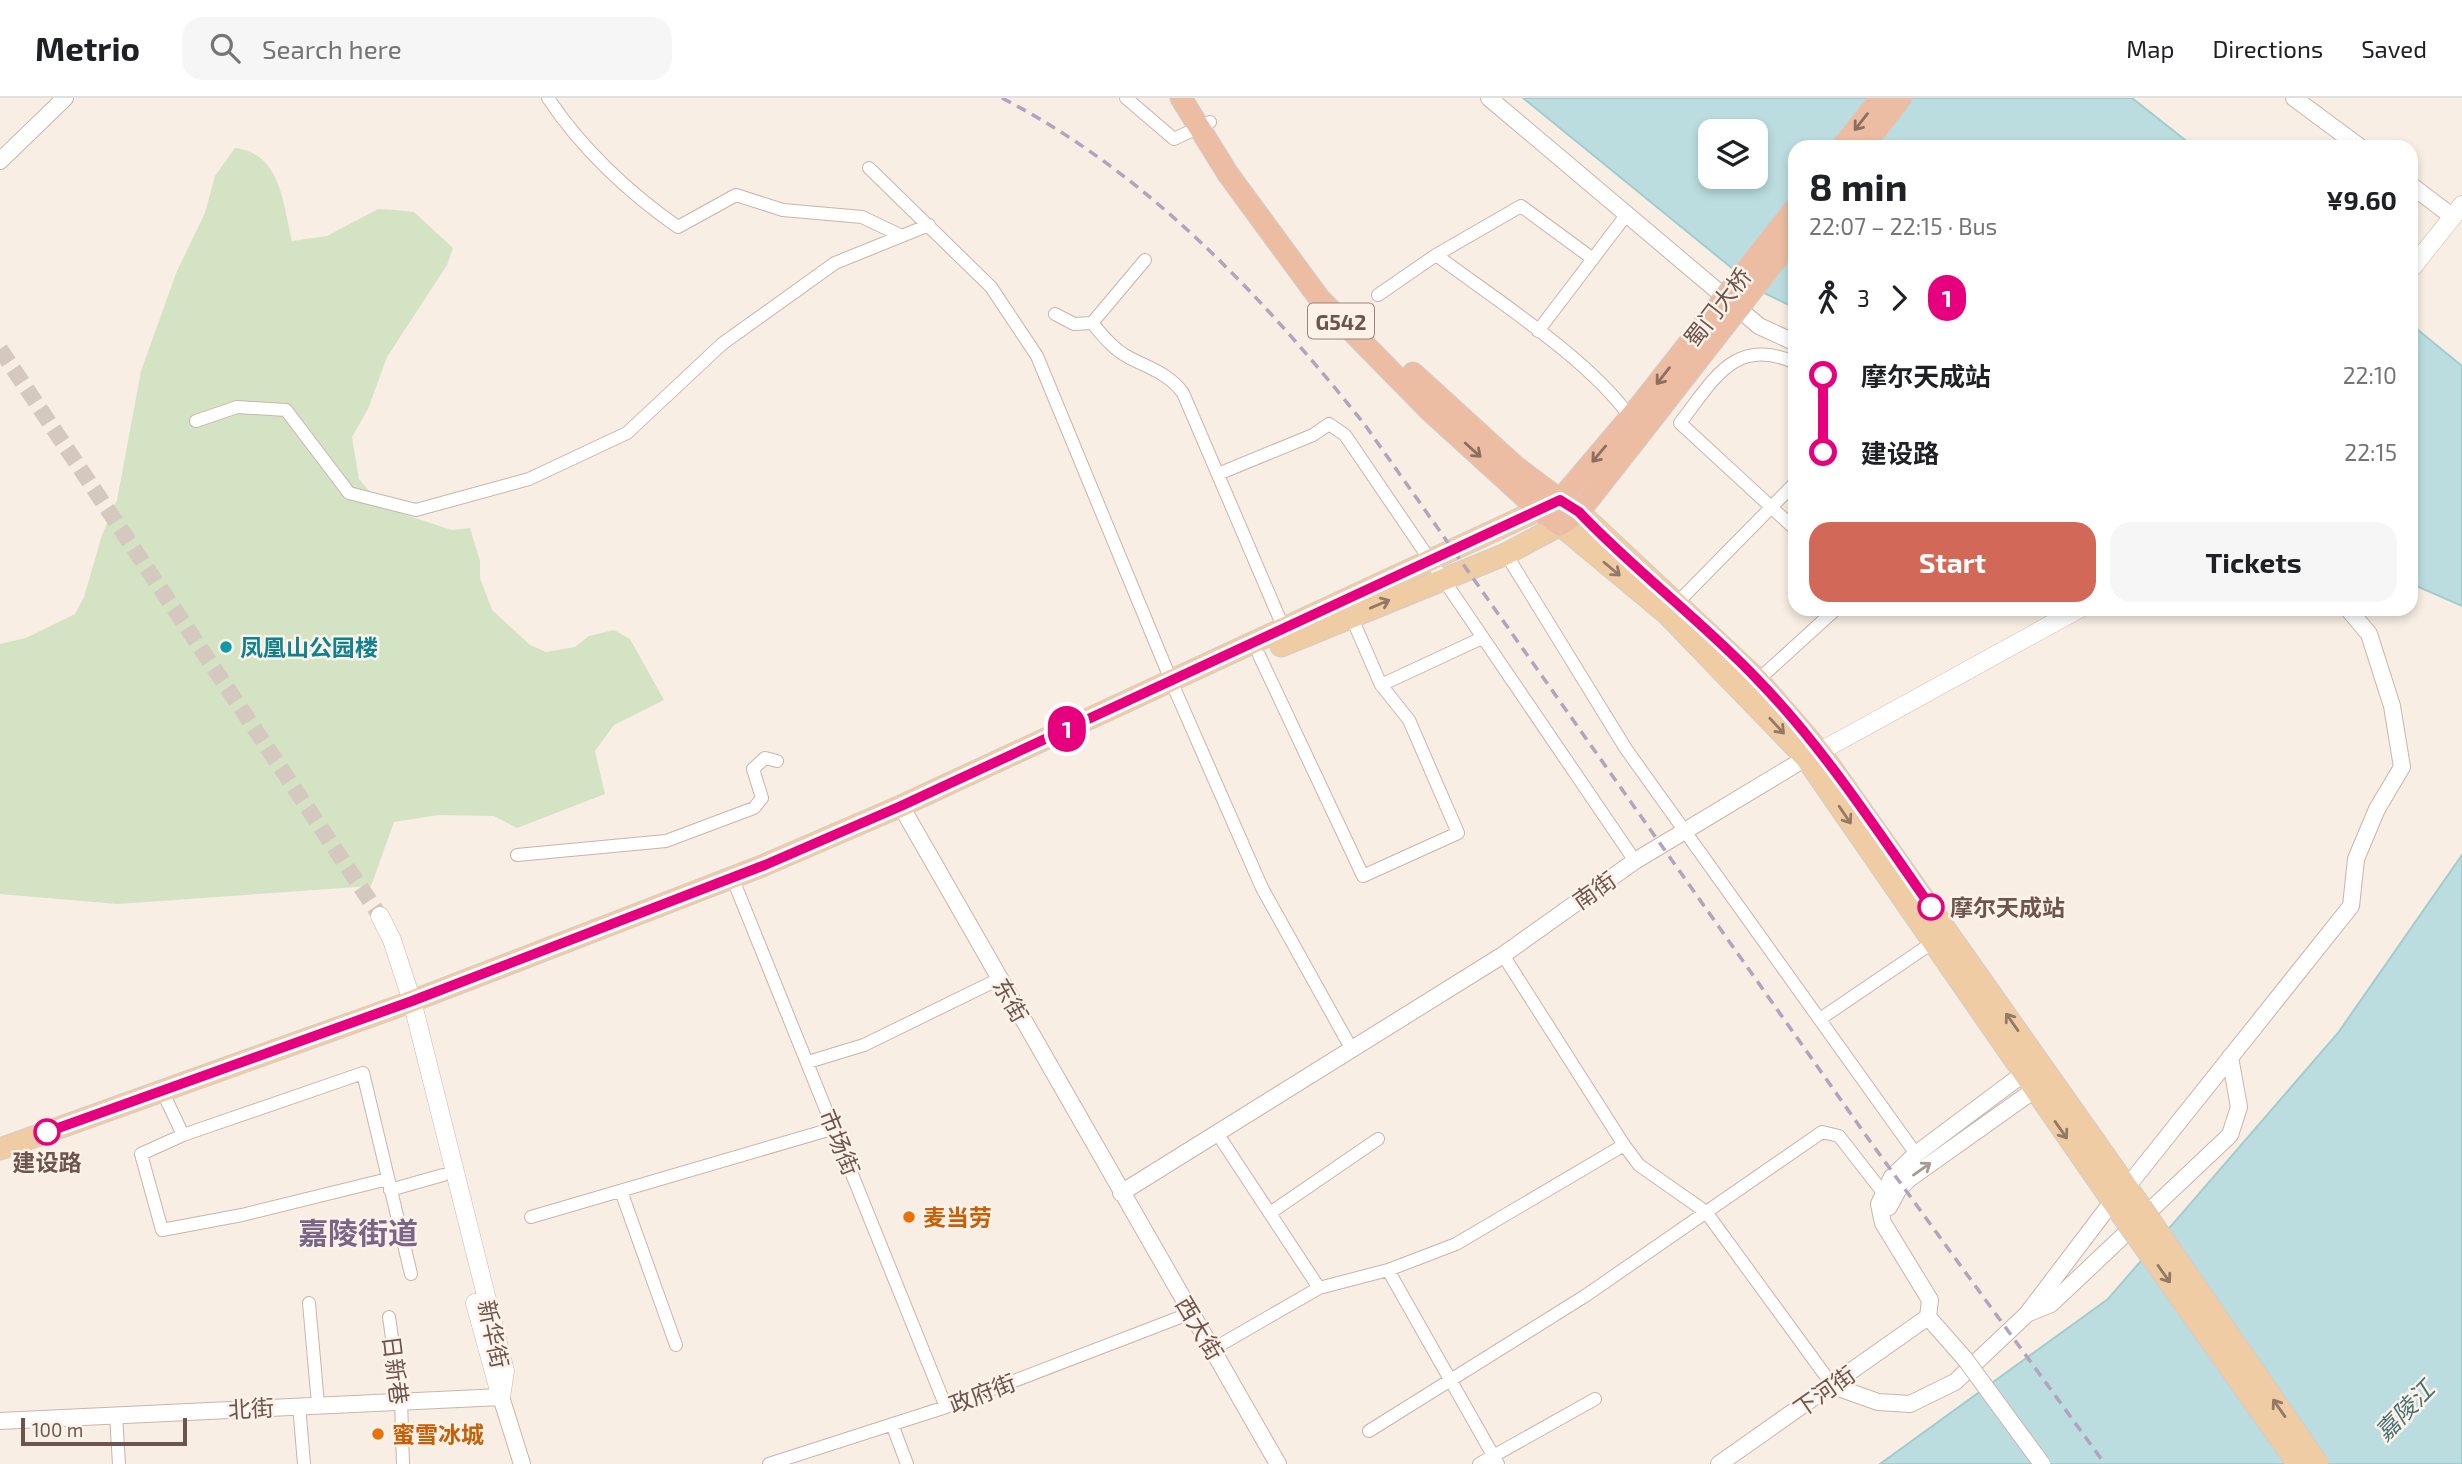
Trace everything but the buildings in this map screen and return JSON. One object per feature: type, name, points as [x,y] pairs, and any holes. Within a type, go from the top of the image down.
[{"type":"highway","name":"G542","points":[[1181,98],[1238,168],[1328,290],[1449,407],[1516,467],[1560,500]]},
{"type":"highway","name":"G542","points":[[1195,98],[1228,174],[1319,298],[1429,410],[1560,525]]},
{"type":"highway","points":[[1848,140],[1881,98]]},
{"type":"highway","points":[[1869,140],[1902,98]]},
{"type":"highway","name":"蜀门大桥","points":[[1640,415],[1788,218]]},
{"type":"highway","name":"蜀门大桥","points":[[1640,415],[1788,243]]},
{"type":"highway","points":[[1560,500],[1640,415]]},
{"type":"highway","points":[[1560,525],[1579,512],[1640,415]]},
{"type":"main road","points":[[2418,260],[2459,215]]},
{"type":"main road","points":[[1173,685],[1259,655],[1351,616],[1560,500],[1579,512],[1678,602],[1758,680],[1814,755],[2126,1204],[2318,1464]]},
{"type":"main road","points":[[0,1161],[167,1101],[734,883],[904,811],[1173,685],[1284,629],[1435,571],[1506,554],[1560,525],[1667,614],[1814,755],[1933,943],[2036,1076]]},
{"type":"main road","name":"南街","points":[[1814,755],[2066,616]]},
{"type":"main road","points":[[0,1149],[408,1009]]},
{"type":"main road","name":"新华街","points":[[408,1009],[443,1175],[501,1397]]},
{"type":"main road","name":"新华街","points":[[408,1009],[505,1371],[501,1397]]},
{"type":"main road","points":[[2126,1204],[2298,1464]]},
{"type":"street","points":[[0,160],[65,98]]},
{"type":"street","points":[[548,98],[560,116],[639,200],[678,226],[736,195],[783,210],[862,217],[902,236]]},
{"type":"street","points":[[1126,98],[1174,139],[1205,125]]},
{"type":"street","points":[[1489,98],[1759,326],[1788,339]]},
{"type":"street","points":[[2294,98],[2351,140]]},
{"type":"street","points":[[869,167],[992,287],[1037,356],[1173,685],[1262,888],[1351,1048]]},
{"type":"street","points":[[2418,190],[2459,215]]},
{"type":"street","points":[[1378,295],[1436,255],[1521,206],[1592,260]]},
{"type":"street","points":[[1538,331],[1628,214]]},
{"type":"street","points":[[196,421],[237,407],[286,410],[349,493],[416,510],[459,496],[529,479],[627,433],[722,344],[835,264],[929,225]]},
{"type":"street","points":[[1436,255],[1538,331],[1640,415]]},
{"type":"street","points":[[1055,314],[1074,324],[1092,323],[1145,260]]},
{"type":"street","points":[[1092,323],[1106,341],[1126,356],[1164,373],[1177,385],[1284,629]]},
{"type":"street","points":[[1788,361],[1767,354],[1736,360],[1723,369],[1680,423],[1788,523]]},
{"type":"street","points":[[1218,474],[1314,435],[1329,424],[1357,450],[1435,571],[1635,861]]},
{"type":"street","points":[[1678,602],[1788,490]]},
{"type":"street","points":[[1506,554],[1626,749],[1916,1154]]},
{"type":"street","points":[[1259,655],[1363,876],[1458,833],[1409,720],[1381,685],[1351,616]]},
{"type":"street","points":[[1758,680],[1828,616]]},
{"type":"street","points":[[1503,955],[1624,1145],[1640,1165],[1706,1212],[1833,1386],[1878,1402],[1910,1404],[1955,1382],[2026,1314],[2126,1204],[2231,1057],[2351,906],[2356,859],[2377,810],[2402,767],[2392,706],[2369,634],[2354,616]]},
{"type":"street","points":[[1381,685],[1482,638]]},
{"type":"street","name":"南街","points":[[1121,1193],[1503,955],[1635,861],[1814,755]]},
{"type":"street","points":[[517,855],[667,841],[754,808],[762,799],[753,769],[765,758],[777,761]]},
{"type":"street","name":"东街","points":[[904,811],[1121,1193]]},
{"type":"street","name":"市场街","points":[[734,883],[946,1407]]},
{"type":"street","points":[[1820,1019],[1933,943]]},
{"type":"street","points":[[808,1062],[864,1045],[999,979]]},
{"type":"street","points":[[2026,1314],[2051,1304],[2230,1135],[2239,1108],[2231,1057]]},
{"type":"street","points":[[411,1274],[389,1185],[363,1073],[183,1135],[141,1154],[162,1230],[242,1215],[389,1185],[443,1175]]},
{"type":"street","points":[[1887,1198],[1892,1177],[1916,1154],[2036,1076]]},
{"type":"street","points":[[2036,1076],[1879,1204],[1883,1223],[1930,1300],[1928,1317],[1965,1359],[2042,1464]]},
{"type":"street","points":[[167,1101],[183,1135]]},
{"type":"street","points":[[531,1217],[835,1128]]},
{"type":"street","points":[[1369,1432],[1585,1296],[1822,1132],[1839,1136],[1887,1198]]},
{"type":"street","points":[[1217,1133],[1319,1287]]},
{"type":"street","points":[[1270,1213],[1378,1139]]},
{"type":"street","points":[[1213,1349],[1319,1287],[1388,1270],[1456,1244],[1624,1145]]},
{"type":"street","points":[[621,1191],[676,1345]]},
{"type":"street","name":"西大街","points":[[1121,1193],[1278,1464]]},
{"type":"street","points":[[1388,1270],[1495,1460]]},
{"type":"street","points":[[309,1303],[318,1404]]},
{"type":"street","name":"政府街","points":[[769,1464],[946,1407],[1191,1313]]},
{"type":"street","name":"日新巷","points":[[389,1317],[401,1400],[403,1464]]},
{"type":"street","name":"下河街","points":[[1719,1464],[1928,1317]]},
{"type":"street","points":[[501,1397],[522,1464]]},
{"type":"street","name":"北街","points":[[0,1420],[501,1397]]},
{"type":"street","points":[[1479,1464],[1495,1460],[1595,1399]]},
{"type":"street","points":[[299,1405],[304,1464]]},
{"type":"street","points":[[116,1415],[119,1464]]},
{"type":"street","points":[[892,1424],[907,1464]]},
{"type":"green space","points":[[235,148],[262,159],[271,170],[282,197],[292,241],[327,236],[378,209],[414,212],[453,248],[447,265],[387,357],[368,409],[352,437],[359,479],[370,492],[400,513],[452,530],[470,528],[480,561],[480,578],[492,610],[530,645],[546,652],[575,647],[589,636],[614,630],[630,639],[664,700],[614,725],[595,751],[605,794],[517,828],[494,816],[438,815],[394,822],[371,886],[117,904],[0,894],[0,644],[26,638],[75,614],[84,597],[102,535],[117,500],[141,371],[177,271],[205,213],[215,176]]},
{"type":"water","points":[[1523,98],[2132,98],[2185,140],[1788,140],[1788,305],[1760,291]]},
{"type":"water","points":[[2418,330],[2462,366],[2462,606],[2418,587]]},
{"type":"water","name":"嘉陵江","points":[[2462,855],[2462,1464],[1880,1464],[2108,1299],[2338,1033]]},
{"type":"tunnel","points":[[0,349],[380,916]]},
{"type":"railway","points":[[1002,98],[1056,129],[1155,201],[1244,285],[1365,425],[1872,1144],[2105,1464]]},
{"type":"bus line","name":"1","points":[[47,1132],[412,1001],[765,865],[901,806],[1560,500],[1579,512],[1678,602],[1758,680],[1821,753],[1931,907]]},
{"type":"place","name":"凤凰山公园楼","points":[[226,647]]},
{"type":"place","name":"摩尔天成站","points":[[1931,907]]},
{"type":"place","name":"建设路","points":[[47,1132]]},
{"type":"place","name":"麦当劳","points":[[909,1217]]},
{"type":"place","name":"蜜雪冰城","points":[[378,1434]]},
{"type":"district","name":"嘉陵街道","points":[[358,1232]]}]
